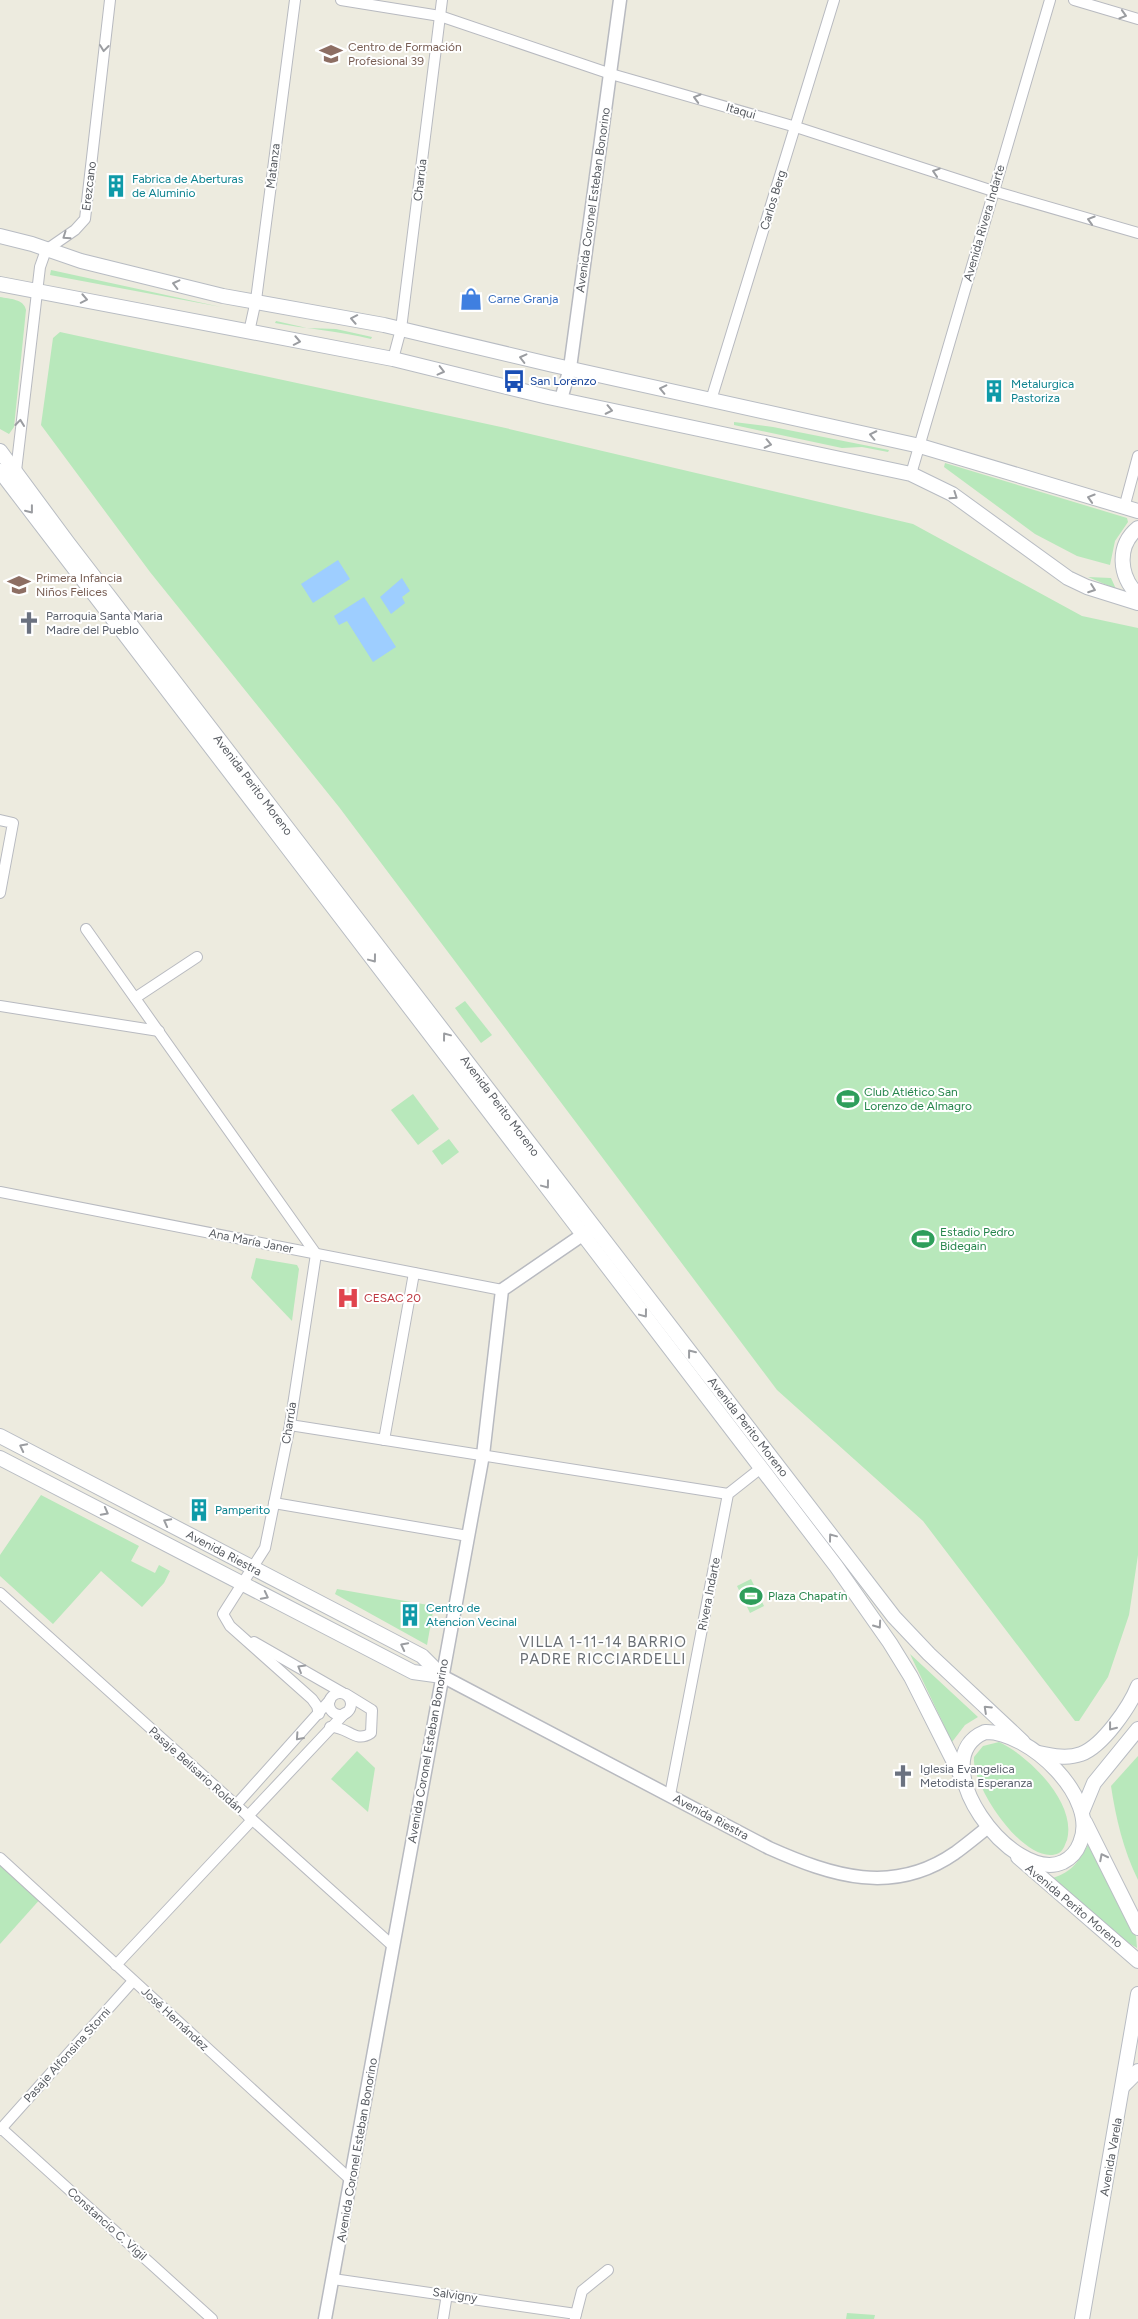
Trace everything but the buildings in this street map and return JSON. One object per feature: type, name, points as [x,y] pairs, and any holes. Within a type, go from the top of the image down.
[{"type":"main road","points":[[0,236],[32,244],[82,261],[223,296],[256,300],[401,329],[920,446],[1138,511]]},
{"type":"main road","points":[[0,284],[36,289],[393,359],[561,399],[910,474],[952,494],[1068,578],[1087,587],[1138,602]]},
{"type":"main road","name":"Avenida Perito Moreno","points":[[0,451],[588,1231],[761,1468],[836,1566],[890,1643],[911,1677],[966,1788]]},
{"type":"main road","name":"Avenida Perito Moreno","points":[[0,471],[588,1231],[899,1624],[1023,1742]]},
{"type":"main road","points":[[1138,528],[1128,540],[1122,560],[1123,572],[1138,595]]},
{"type":"main road","name":"Avenida Riestra","points":[[0,1436],[422,1656],[442,1676]]},
{"type":"main road","name":"Avenida Riestra","points":[[0,1458],[413,1672],[442,1676]]},
{"type":"main road","points":[[82,1500],[92,1483]]},
{"type":"main road","points":[[1039,1753],[1064,1757],[1082,1754],[1098,1743],[1134,1696],[1138,1686]]},
{"type":"main road","points":[[1083,1816],[1070,1789],[1039,1753],[1023,1742],[993,1732],[975,1736],[969,1742],[963,1757],[966,1788],[988,1827],[1010,1850],[1038,1862],[1057,1864],[1063,1862],[1079,1846],[1083,1836],[1083,1816],[1094,1783],[1138,1730]]},
{"type":"main road","name":"Avenida Perito Moreno","points":[[1083,1816],[1138,1928]]},
{"type":"main road","name":"Avenida Perito Moreno","points":[[1010,1850],[1138,1961]]},
{"type":"main road","points":[[1122,1893],[1138,1912]]},
{"type":"main road","name":"Avenida Varela","points":[[1082,2319],[1138,1994]]},
{"type":"main road","points":[[1123,2086],[1138,2071]]},
{"type":"street","name":"Erezcano","points":[[46,250],[76,230],[85,220],[110,0]]},
{"type":"street","name":"Matanza","points":[[249,332],[256,300],[295,0]]},
{"type":"street","name":"Itaqui","points":[[341,0],[440,16],[611,74],[796,127],[1138,234]]},
{"type":"street","name":"Charrúa","points":[[393,359],[401,329],[442,0]]},
{"type":"street","name":"Avenida Coronel Esteban Bonorino","points":[[561,399],[570,368],[620,0]]},
{"type":"street","name":"Carlos Berg","points":[[711,400],[834,0]]},
{"type":"street","name":"Avenida Rivera Indarte","points":[[920,446],[993,190],[1050,0]]},
{"type":"street","points":[[1074,0],[1138,19]]},
{"type":"street","points":[[16,471],[36,289],[40,267],[46,250]]},
{"type":"street","points":[[910,474],[920,446]]},
{"type":"street","points":[[1124,508],[1138,456]]},
{"type":"street","points":[[0,820],[13,822],[0,893]]},
{"type":"street","points":[[86,929],[316,1254]]},
{"type":"street","points":[[135,998],[197,957]]},
{"type":"street","points":[[0,1006],[159,1032]]},
{"type":"street","name":"Ana María Janer","points":[[0,1192],[502,1290]]},
{"type":"street","points":[[502,1290],[588,1231]]},
{"type":"street","name":"Charrúa","points":[[236,1631],[225,1620],[224,1614],[265,1548],[290,1424],[316,1254]]},
{"type":"street","points":[[384,1440],[414,1273]]},
{"type":"street","name":"Avenida Coronel Esteban Bonorino","points":[[325,2319],[483,1455],[502,1290]]},
{"type":"street","points":[[290,1424],[728,1494],[761,1468]]},
{"type":"street","name":"Rivera Indarte","points":[[670,1795],[728,1494]]},
{"type":"street","points":[[274,1502],[468,1536]]},
{"type":"street","name":"Pasaje Belisario Roldán","points":[[0,1593],[393,1946]]},
{"type":"street","points":[[236,1631],[372,1710],[371,1733],[364,1738],[357,1737],[338,1727],[330,1727]]},
{"type":"street","points":[[236,1631],[312,1699],[317,1706],[319,1714]]},
{"type":"street","name":"Avenida Riestra","points":[[442,1676],[769,1848],[824,1870],[848,1876],[888,1878],[914,1873],[954,1854],[988,1827]]},
{"type":"street","points":[[236,1806],[335,1694],[344,1693]]},
{"type":"street","points":[[116,1965],[330,1727],[349,1710],[351,1703],[344,1693]]},
{"type":"street","points":[[330,1700],[332,1711],[345,1714]]},
{"type":"street","name":"José Hernández","points":[[0,1858],[351,2180]]},
{"type":"street","name":"Pasaje Alfonsina Storni","points":[[1,2130],[133,1981]]},
{"type":"street","name":"Constancio C. Vigil","points":[[1,2130],[212,2319]]},
{"type":"street","points":[[575,2316],[582,2291],[608,2270]]},
{"type":"street","name":"Salvigny","points":[[333,2279],[447,2294],[575,2316]]},
{"type":"street","points":[[443,2319],[447,2294]]},
{"type":"green space","points":[[51,270],[221,307],[50,275]]},
{"type":"green space","points":[[0,297],[20,302],[25,306],[26,310],[14,427],[9,434],[0,429]]},
{"type":"green space","points":[[276,321],[307,328],[275,323]]},
{"type":"green space","points":[[307,328],[336,329],[372,337],[371,339]]},
{"type":"green space","name":"Club Atlético San Lorenzo de Almagro","points":[[60,332],[501,427],[913,524],[1082,616],[1138,628],[1138,1555],[1129,1615],[1108,1677],[1079,1721],[1075,1721],[923,1521],[777,1390],[339,807],[150,572],[41,425],[53,338]]},
{"type":"green space","points":[[734,422],[773,427],[889,450],[888,452],[862,447],[842,448],[734,425]]},
{"type":"green space","points":[[945,463],[1127,518],[1128,522],[1115,541],[1110,565],[1077,556],[1035,534],[944,467]]},
{"type":"green space","points":[[1088,577],[1111,578],[1116,589]]},
{"type":"green space","points":[[465,1001],[492,1035],[481,1043],[455,1008]]},
{"type":"green space","points":[[413,1094],[439,1129],[418,1145],[391,1110]]},
{"type":"green space","points":[[449,1139],[459,1152],[442,1165],[432,1151]]},
{"type":"green space","points":[[256,1258],[297,1265],[299,1269],[292,1321],[251,1278]]},
{"type":"green space","points":[[41,1495],[139,1546],[131,1561],[155,1573],[159,1565],[170,1571],[164,1583],[142,1607],[101,1571],[53,1624],[0,1576],[0,1555]]},
{"type":"green space","name":"Plaza Chapatín","points":[[751,1579],[764,1606],[750,1613],[737,1586]]},
{"type":"green space","points":[[337,1589],[434,1606],[427,1645],[335,1594]]},
{"type":"green space","points":[[910,1654],[978,1717],[965,1725],[952,1742]]},
{"type":"green space","points":[[999,1742],[1024,1758],[1048,1782],[1058,1796],[1065,1811],[1068,1826],[1067,1840],[1059,1853],[1046,1855],[1032,1849],[1017,1838],[991,1805],[975,1770],[974,1757],[983,1746]]},
{"type":"green space","points":[[357,1751],[375,1768],[368,1812],[331,1779]]},
{"type":"green space","points":[[1138,1756],[1138,1880],[1121,1834],[1111,1786]]},
{"type":"green space","points":[[1088,1845],[1136,1936],[1137,1948],[1120,1938],[1049,1879],[1063,1874],[1073,1867]]},
{"type":"green space","points":[[0,1858],[42,1897],[0,1944]]},
{"type":"green space","points":[[847,2313],[875,2315],[874,2319],[846,2319]]},
{"type":"water","points":[[338,560],[350,579],[313,603],[301,584]]},
{"type":"water","points":[[402,578],[410,591],[402,597],[405,603],[391,614],[380,597]]},
{"type":"water","points":[[364,597],[396,647],[373,662],[347,621],[339,625],[334,616]]},
{"type":"place","name":"Centro de Formación Profesional 39","points":[[331,54]]},
{"type":"place","name":"Fabrica de Aberturas de Aluminio","points":[[116,186]]},
{"type":"place","name":"Carne Granja","points":[[471,299]]},
{"type":"place","name":"San Lorenzo","points":[[514,381]]},
{"type":"place","name":"Metalurgica Pastoriza","points":[[994,391]]},
{"type":"place","name":"Primera Infancia Niños Felices","points":[[19,585]]},
{"type":"place","name":"Parroquia Santa Maria Madre del Pueblo","points":[[29,623]]},
{"type":"place","name":"Club Atlético San Lorenzo de Almagro","points":[[848,1099]]},
{"type":"place","name":"Estadio Pedro Bidegain","points":[[923,1239]]},
{"type":"place","name":"CESAC 20","points":[[348,1298]]},
{"type":"place","name":"Pamperito","points":[[199,1510]]},
{"type":"place","name":"Plaza Chapatín","points":[[751,1596]]},
{"type":"place","name":"Centro de Atencion Vecinal","points":[[410,1615]]},
{"type":"place","name":"Iglesia Evangelica Metodista Esperanza","points":[[903,1776]]},
{"type":"district","name":"VILLA 1-11-14 BARRIO PADRE RICCIARDELLI","points":[[603,1650]]}]
